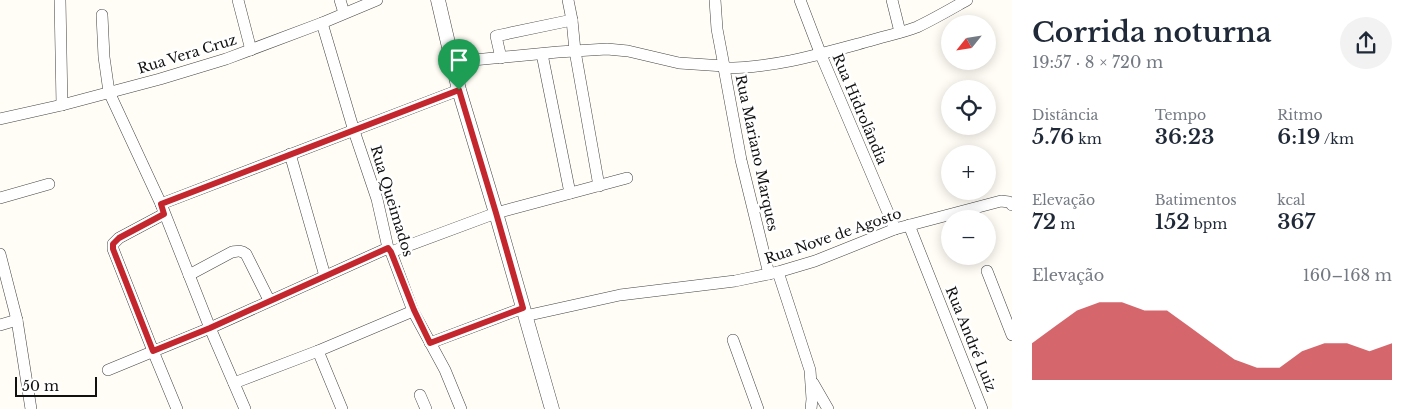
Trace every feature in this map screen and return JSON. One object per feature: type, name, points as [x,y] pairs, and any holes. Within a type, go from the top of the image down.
[{"type":"street","points":[[60,0],[62,105]]},
{"type":"street","points":[[238,0],[251,50]]},
{"type":"street","points":[[340,0],[344,13]]},
{"type":"street","name":"Rua Vera Cruz","points":[[0,119],[160,79],[251,50],[377,0]]},
{"type":"street","points":[[438,0],[459,90],[552,409]]},
{"type":"street","points":[[568,0],[599,186]]},
{"type":"street","name":"Rua Mariano Marques","points":[[715,0],[717,29],[741,160],[773,273],[806,355],[811,379],[811,409]]},
{"type":"street","name":"Rua Hidrolândia","points":[[800,0],[821,55],[895,229]]},
{"type":"street","points":[[892,0],[900,32]]},
{"type":"street","points":[[452,62],[606,49],[628,51],[679,63],[742,68],[769,65],[821,55],[916,27],[967,0]]},
{"type":"street","points":[[102,15],[104,57],[109,92],[162,209],[245,409]]},
{"type":"street","points":[[501,58],[496,36],[572,20]]},
{"type":"street","name":"Rua Queimados","points":[[322,23],[354,131],[377,199],[390,250],[414,310],[445,370],[461,409]]},
{"type":"street","points":[[542,54],[570,193]]},
{"type":"street","points":[[177,409],[116,256],[113,244],[162,209],[290,154],[459,90]]},
{"type":"street","points":[[290,154],[325,276]]},
{"type":"street","points":[[108,370],[210,328],[325,276],[390,250],[496,213],[627,178]]},
{"type":"street","points":[[0,198],[49,184]]},
{"type":"street","name":"Rua Nove de Agosto","points":[[430,343],[524,312],[620,294],[735,281],[773,273],[815,261],[909,225],[1001,201],[1009,202],[1012,206]]},
{"type":"street","name":"Rua André Luiz","points":[[909,225],[982,409]]},
{"type":"street","points":[[189,275],[232,252],[243,251],[269,300]]},
{"type":"street","points":[[0,254],[5,293],[17,320],[31,409]]},
{"type":"street","points":[[986,272],[1012,334]]},
{"type":"street","points":[[234,383],[318,351],[414,310]]},
{"type":"street","points":[[0,325],[17,320]]},
{"type":"street","points":[[733,340],[758,409]]},
{"type":"street","points":[[318,351],[342,409]]},
{"type":"street","points":[[811,379],[828,409]]},
{"type":"street","points":[[420,395],[426,409]]},
{"type":"route","points":[[459,90],[523,308],[430,343],[388,248],[210,328],[153,351],[113,249],[113,244],[119,238],[164,214],[161,204],[459,90]]}]
